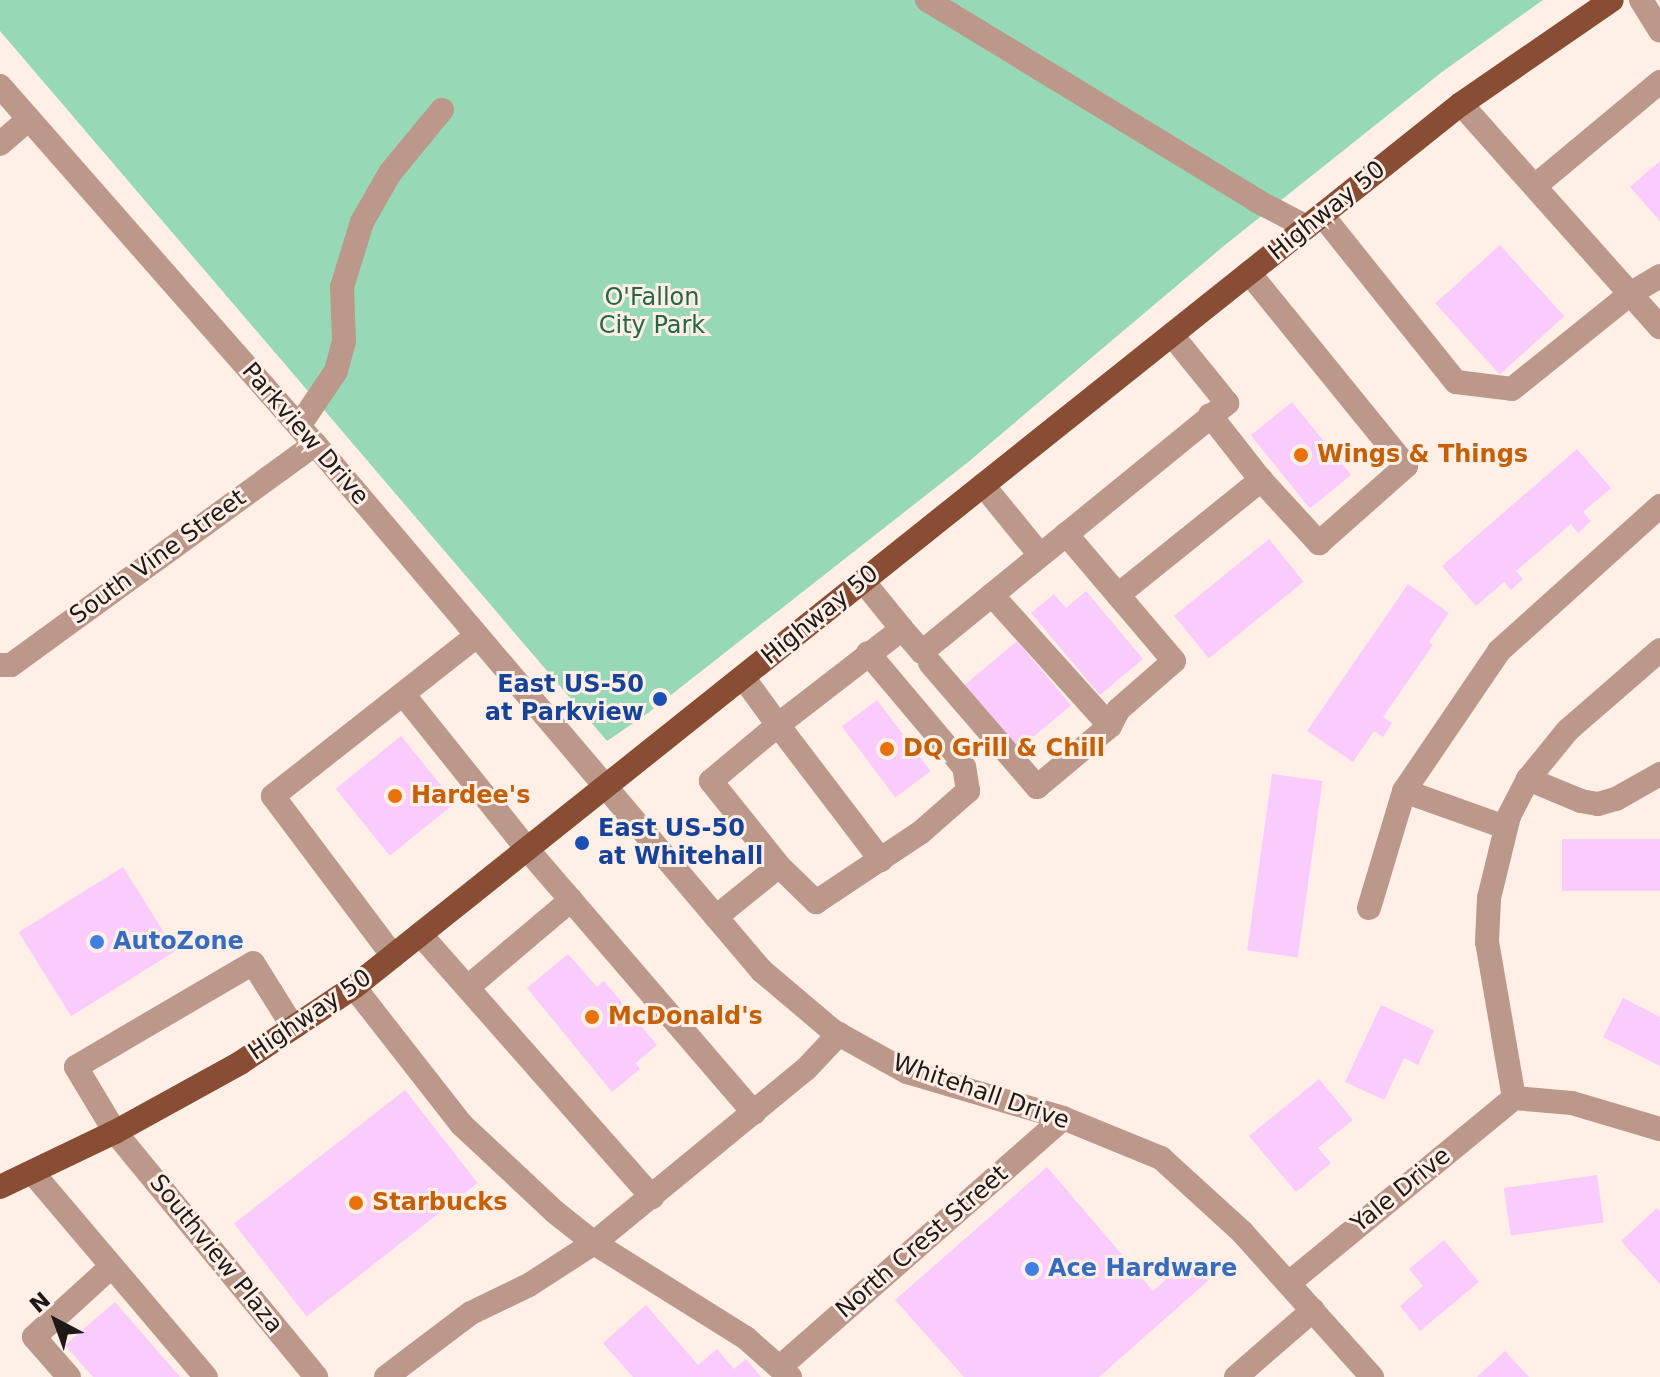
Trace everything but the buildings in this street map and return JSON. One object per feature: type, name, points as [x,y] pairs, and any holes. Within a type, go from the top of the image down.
[{"type":"main road","name":"Highway 50","points":[[0,1187],[115,1132],[240,1063],[354,987],[1461,104],[1612,0]]},
{"type":"street","points":[[927,0],[1257,201],[1315,221],[1456,382],[1512,389],[1630,294],[1660,276]]},
{"type":"street","points":[[1641,0],[1660,30]]},
{"type":"street","points":[[1535,186],[1660,82]]},
{"type":"street","name":"Parkview Drive","points":[[0,86],[307,435],[604,788]]},
{"type":"street","points":[[1461,104],[1660,327]]},
{"type":"street","points":[[307,435],[336,371],[344,341],[342,287],[362,222],[390,173],[442,110]]},
{"type":"street","points":[[0,144],[29,119]]},
{"type":"street","points":[[1210,415],[1261,480],[1319,543],[1406,466],[1249,273]]},
{"type":"street","points":[[926,658],[992,595],[1227,403],[1172,335]]},
{"type":"street","name":"South Vine Street","points":[[0,665],[11,665],[307,435]]},
{"type":"street","points":[[1118,595],[1261,480]]},
{"type":"street","points":[[983,485],[1040,555]]},
{"type":"street","points":[[1369,908],[1404,791],[1499,651],[1660,506]]},
{"type":"street","points":[[863,581],[1037,787],[1110,726],[1118,710],[1174,661],[1066,534]]},
{"type":"street","points":[[992,595],[1110,726]]},
{"type":"street","points":[[875,660],[964,767],[968,791],[920,833],[816,902],[779,866],[711,781],[778,725],[875,660],[902,629]]},
{"type":"street","points":[[393,956],[273,796],[476,636]]},
{"type":"street","points":[[1660,650],[1568,730],[1528,779],[1505,827],[1489,898],[1487,942],[1514,1098],[1572,1103],[1660,1129]]},
{"type":"street","points":[[743,677],[884,858]]},
{"type":"street","points":[[403,694],[527,849],[754,1113]]},
{"type":"street","points":[[1528,779],[1581,801],[1598,804],[1616,799],[1660,774]]},
{"type":"street","name":"Whitehall Drive","points":[[604,788],[762,971],[839,1034],[907,1072],[1063,1118],[1161,1158],[1242,1232],[1372,1377]]},
{"type":"street","points":[[1404,791],[1505,827]]},
{"type":"street","points":[[716,917],[779,866]]},
{"type":"street","points":[[468,987],[571,900]]},
{"type":"street","points":[[420,934],[652,1197]]},
{"type":"street","name":"Southview Plaza","points":[[293,1027],[253,963],[76,1067],[115,1132],[316,1377]]},
{"type":"street","points":[[354,987],[462,1125],[545,1204],[594,1243],[676,1291],[746,1338],[785,1372]]},
{"type":"street","points":[[386,1377],[471,1313],[529,1285],[594,1243],[806,1069],[839,1034]]},
{"type":"street","name":"Yale Drive","points":[[1289,1283],[1514,1098]]},
{"type":"street","name":"North Crest Street","points":[[785,1372],[1063,1118]]},
{"type":"street","points":[[32,1172],[206,1377]]},
{"type":"street","points":[[69,1377],[34,1337],[112,1266]]},
{"type":"street","points":[[1236,1377],[1313,1310]]},
{"type":"green space","name":"O'Fallon City Park","points":[[0,0],[1543,0],[1442,72],[1225,245],[967,463],[648,713],[607,741],[0,31]]},
{"type":"place","name":"Wings & Things","points":[[1301,455]]},
{"type":"place","name":"East US-50 at Parkview","points":[[660,699]]},
{"type":"place","name":"DQ Grill & Chill","points":[[887,749]]},
{"type":"place","name":"Hardee's","points":[[395,796]]},
{"type":"place","name":"East US-50 at Whitehall","points":[[582,843]]},
{"type":"place","name":"AutoZone","points":[[97,942]]},
{"type":"place","name":"McDonald's","points":[[592,1017]]},
{"type":"place","name":"Starbucks","points":[[356,1203]]},
{"type":"place","name":"Ace Hardware","points":[[1032,1269]]}]
